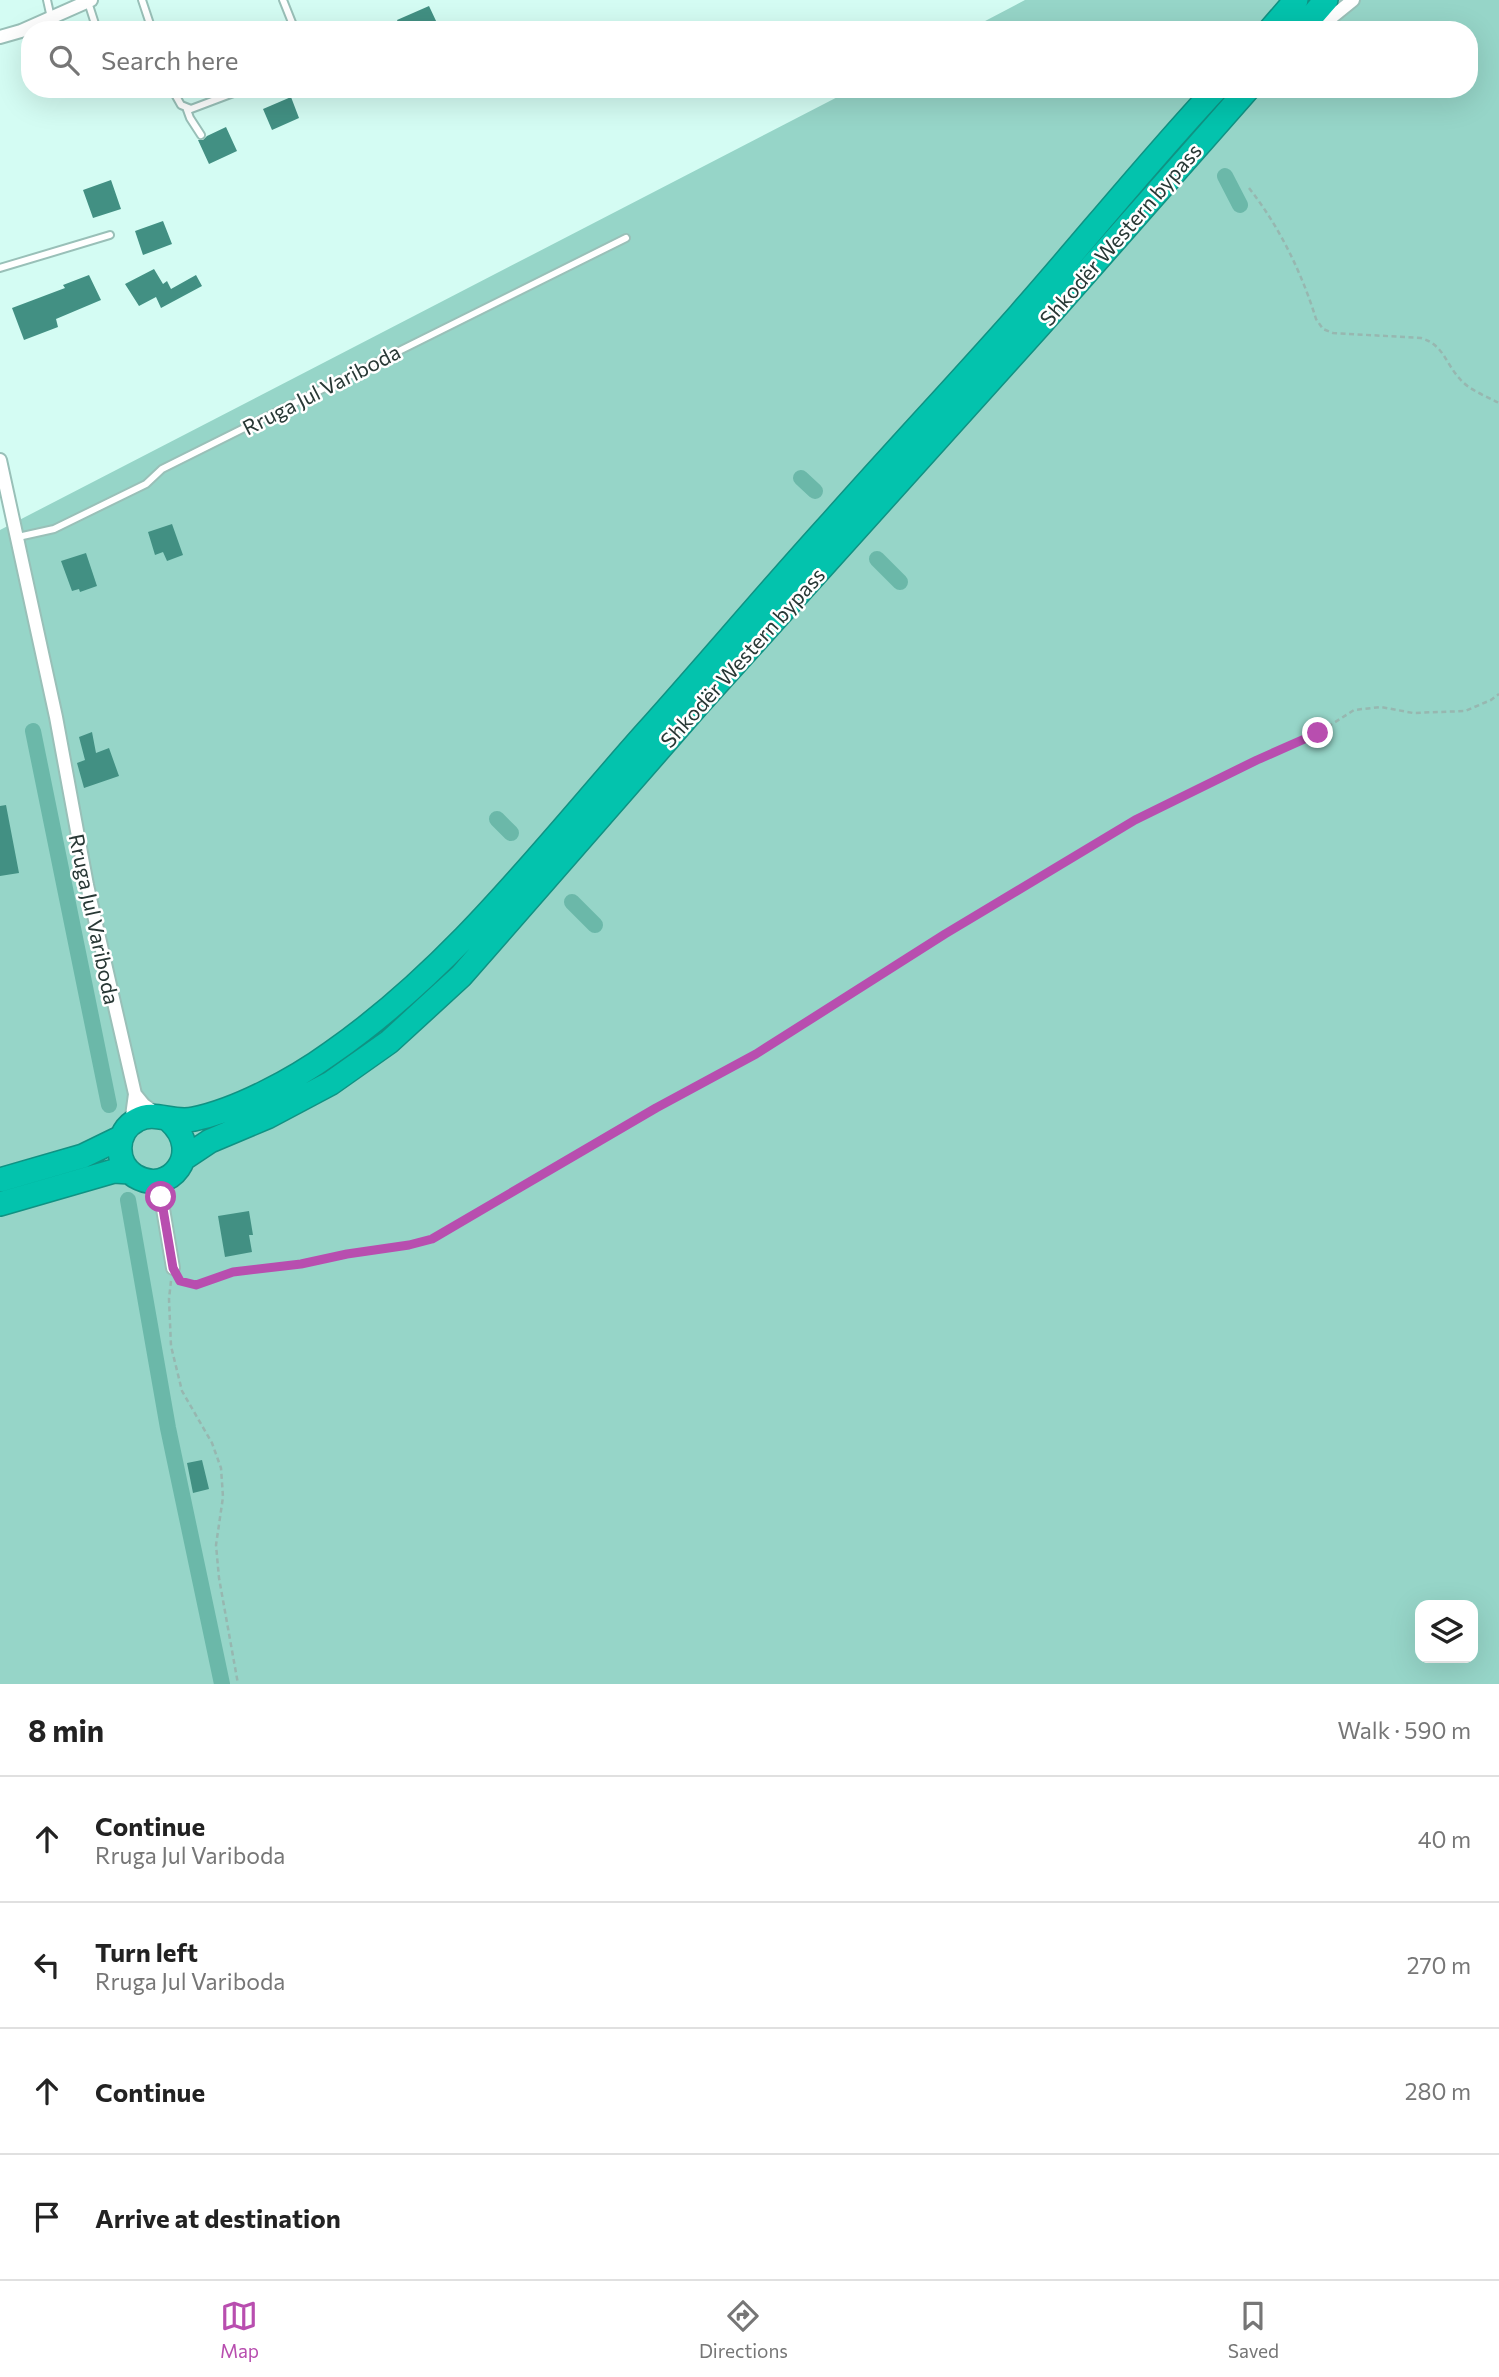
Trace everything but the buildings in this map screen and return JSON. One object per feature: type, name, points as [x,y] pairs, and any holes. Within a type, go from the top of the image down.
[{"type":"highway","points":[[1278,21],[1296,0]]},
{"type":"highway","points":[[1308,21],[1326,0]]},
{"type":"highway","name":"Shkodër Western bypass","points":[[0,1180],[83,1156],[126,1131],[142,1117],[188,1121],[228,1109],[313,1066],[378,1020],[451,952],[996,341],[1208,98]]},
{"type":"highway","name":"Shkodër Western bypass","points":[[0,1204],[114,1171],[149,1181],[160,1180],[210,1142],[278,1112],[331,1083],[389,1042],[461,976],[697,706],[1240,98]]},
{"type":"highway","points":[[165,1119],[178,1128],[185,1144],[176,1168]]},
{"type":"highway","points":[[126,1131],[120,1153],[123,1163],[134,1175]]},
{"type":"street","points":[[43,21],[89,0]]},
{"type":"street","points":[[1327,21],[1353,0]]},
{"type":"street","points":[[0,37],[21,29]]},
{"type":"street","name":"Rruga Jul Variboda","points":[[0,460],[56,717],[87,885],[135,1094],[126,1131]]},
{"type":"street","points":[[135,1094],[144,1105],[165,1119]]},
{"type":"street","points":[[173,1268],[162,1205],[163,1188],[176,1168]]},
{"type":"street","points":[[134,1175],[147,1184],[162,1205]]},
{"type":"lane","points":[[47,0],[51,18]]},
{"type":"lane","points":[[89,0],[95,21]]},
{"type":"lane","points":[[142,0],[149,21]]},
{"type":"lane","points":[[283,0],[291,21]]},
{"type":"lane","points":[[177,98],[181,105],[191,109],[220,98]]},
{"type":"lane","points":[[186,107],[201,135]]},
{"type":"lane","points":[[0,268],[110,235]]},
{"type":"lane","name":"Rruga Jul Variboda","points":[[18,537],[66,524],[146,484],[162,469],[625,238]]},
{"type":"path","points":[[1249,188],[1267,211],[1287,249],[1316,319],[1323,329],[1422,338],[1432,342],[1459,379],[1468,387],[1499,403]]},
{"type":"path","points":[[173,1268],[180,1281],[196,1285],[233,1272],[301,1264],[432,1239],[656,1108],[756,1054],[945,934],[1135,820],[1318,733],[1354,710],[1381,707],[1413,713],[1465,712],[1499,694]]},
{"type":"path","points":[[173,1268],[169,1298],[171,1346],[181,1391],[212,1443],[222,1468],[223,1497],[216,1545],[238,1684]]},
{"type":"green space","points":[[1025,0],[1499,0],[1499,1684],[0,1684],[0,530],[836,98],[1478,98],[1478,21],[985,21]]},
{"type":"waterway","points":[[1225,176],[1240,205]]},
{"type":"waterway","points":[[801,478],[815,491]]},
{"type":"waterway","points":[[877,559],[900,582]]},
{"type":"waterway","points":[[33,731],[109,1105]]},
{"type":"waterway","points":[[497,819],[511,833]]},
{"type":"waterway","points":[[572,902],[595,925]]},
{"type":"waterway","points":[[128,1200],[168,1428],[222,1684]]},
{"type":"route","points":[[161,1197],[173,1268],[180,1281],[196,1285],[233,1272],[301,1264],[432,1239],[656,1108],[756,1054],[945,934],[1135,820],[1318,733]]}]
